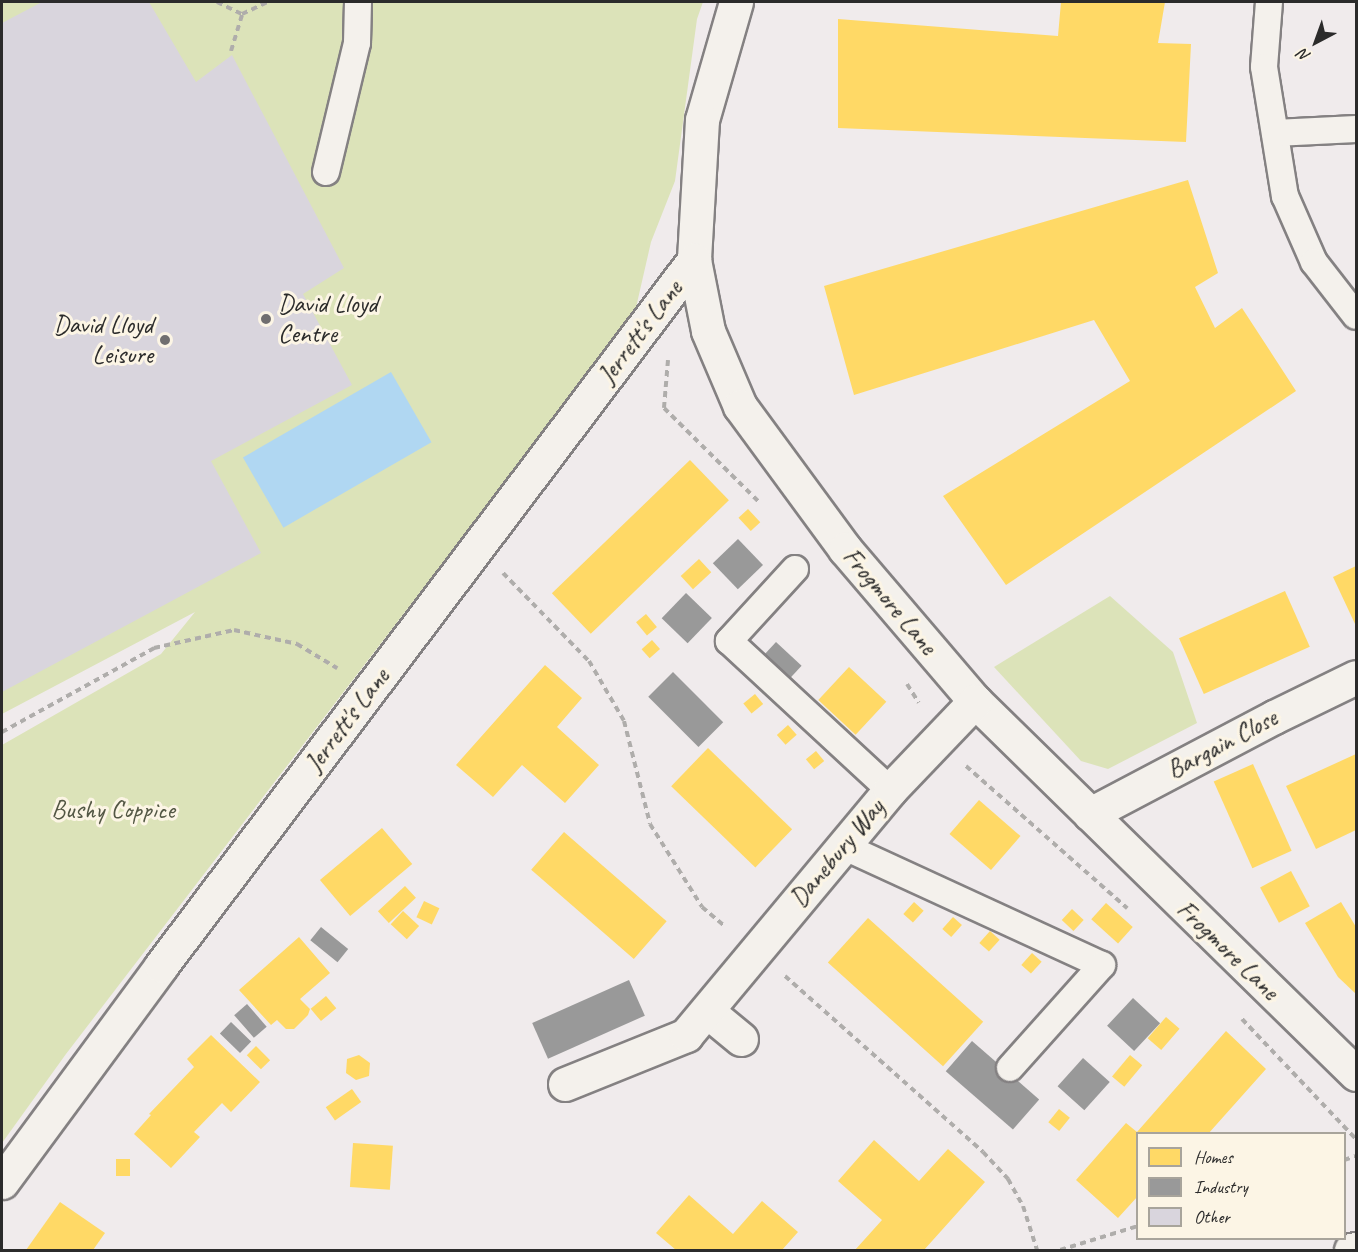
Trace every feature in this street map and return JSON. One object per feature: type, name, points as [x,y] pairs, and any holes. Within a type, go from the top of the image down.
[{"type":"street","name":"Frogmore Lane","points":[[735,2],[702,120],[694,260],[708,331],[740,406],[845,549],[975,701],[1356,1074]]},
{"type":"street","name":"Jerrett's Lane","points":[[2,1182],[694,260]]},
{"type":"street","name":"Bargain Close","points":[[1090,814],[1274,717],[1356,677]]},
{"type":"street","name":"Danebury Way","points":[[565,1084],[687,1035],[890,790],[975,701]]},
{"type":"street","points":[[707,1011],[741,1039]]},
{"type":"street","points":[[1351,1251],[1356,1249]]},
{"type":"lane","points":[[326,172],[357,43],[358,2]]},
{"type":"lane","points":[[1269,2],[1264,67],[1285,196],[1314,262],[1356,316]]},
{"type":"lane","points":[[1275,133],[1356,129]]},
{"type":"lane","points":[[795,569],[729,642],[890,790]]},
{"type":"lane","points":[[843,846],[1102,965],[1011,1068]]},
{"type":"path","points":[[218,2],[242,14]]},
{"type":"path","points":[[231,51],[242,14],[268,2]]},
{"type":"path","points":[[477,548],[539,607],[589,661],[624,721],[650,824],[702,907],[756,950],[1002,1172],[1023,1206],[1038,1251]]},
{"type":"path","points":[[2,732],[154,648],[234,630],[297,644],[371,689]]},
{"type":"path","points":[[940,737],[966,766],[1128,909]]},
{"type":"path","points":[[1237,1010],[1245,1025],[1356,1139]]},
{"type":"path","points":[[1060,1251],[1136,1226]]},
{"type":"green space","name":"David Lloyd Centre","points":[[2,2],[703,2],[697,19],[675,181],[651,242],[635,312],[66,1054],[2,1143],[2,745],[161,654],[195,612],[2,714]]},
{"type":"green space","points":[[1110,596],[1173,652],[1197,723],[1108,769],[1081,761],[994,667]]},
{"type":"water","points":[[391,372],[432,442],[283,528],[243,458]]},
{"type":"building: Homes","points":[[1061,2],[1165,2],[1158,43],[1191,44],[1186,142],[838,128],[838,19],[1058,36]]},
{"type":"building: Homes","points":[[1188,180],[1218,273],[1195,287],[1215,328],[1242,308],[1296,391],[1006,585],[943,496],[1130,381],[1094,320],[854,395],[824,286]]},
{"type":"building: Homes","points":[[690,460],[729,500],[591,634],[552,593]]},
{"type":"building: Homes","points":[[748,509],[760,522],[751,531],[738,518]]},
{"type":"building: Homes","points":[[699,559],[711,572],[693,589],[681,576]]},
{"type":"building: Homes","points":[[1356,566],[1356,626],[1333,577]]},
{"type":"building: Homes","points":[[1285,591],[1310,647],[1204,694],[1179,638]]},
{"type":"building: Homes","points":[[646,614],[657,627],[647,635],[636,622]]},
{"type":"building: Homes","points":[[652,640],[660,649],[650,658],[642,649]]},
{"type":"building: Homes","points":[[545,665],[582,698],[557,727],[599,765],[565,803],[522,765],[493,797],[456,765]]},
{"type":"building: Homes","points":[[849,667],[886,702],[856,735],[818,700]]},
{"type":"building: Homes","points":[[755,694],[763,704],[752,714],[743,703]]},
{"type":"building: Homes","points":[[788,725],[797,735],[786,745],[777,735]]},
{"type":"building: Homes","points":[[708,748],[792,829],[755,867],[671,786]]},
{"type":"building: Homes","points":[[816,751],[824,761],[814,769],[806,759]]},
{"type":"building: Homes","points":[[1356,754],[1356,830],[1316,849],[1286,786]]},
{"type":"building: Homes","points":[[1253,764],[1292,851],[1252,868],[1214,781]]},
{"type":"building: Homes","points":[[979,800],[1021,836],[991,870],[949,834]]},
{"type":"building: Homes","points":[[382,828],[412,864],[350,916],[320,880]]},
{"type":"building: Homes","points":[[564,832],[667,921],[634,959],[531,870]]},
{"type":"building: Homes","points":[[1291,871],[1310,906],[1279,923],[1260,887]]},
{"type":"building: Homes","points":[[405,886],[416,898],[389,923],[378,911]]},
{"type":"building: Homes","points":[[424,901],[439,908],[432,924],[416,917]]},
{"type":"building: Homes","points":[[914,902],[924,911],[913,923],[903,914]]},
{"type":"building: Homes","points":[[1341,902],[1356,927],[1356,994],[1338,977],[1305,923]]},
{"type":"building: Homes","points":[[1106,903],[1133,927],[1118,943],[1091,919]]},
{"type":"building: Homes","points":[[1072,909],[1084,920],[1073,931],[1062,920]]},
{"type":"building: Homes","points":[[403,911],[419,926],[407,939],[391,924]]},
{"type":"building: Homes","points":[[953,917],[962,925],[951,937],[942,929]]},
{"type":"building: Homes","points":[[868,918],[983,1022],[943,1066],[828,963]]},
{"type":"building: Homes","points":[[990,931],[1000,940],[989,952],[979,943]]},
{"type":"building: Homes","points":[[299,937],[330,973],[300,999],[310,1009],[308,1015],[294,1029],[286,1029],[277,1020],[271,1025],[239,990]]},
{"type":"building: Homes","points":[[1032,953],[1042,962],[1031,974],[1021,965]]},
{"type":"building: Homes","points":[[326,996],[336,1008],[321,1021],[311,1009]]},
{"type":"building: Homes","points":[[1166,1017],[1180,1029],[1161,1050],[1148,1038]]},
{"type":"building: Homes","points":[[1226,1031],[1266,1069],[1210,1132],[1137,1132]]},
{"type":"building: Homes","points":[[211,1035],[260,1082],[231,1112],[222,1103],[194,1132],[200,1137],[171,1168],[134,1134],[151,1115],[149,1114],[194,1067],[187,1059]]},
{"type":"building: Homes","points":[[256,1046],[270,1060],[261,1069],[247,1055]]},
{"type":"building: Homes","points":[[359,1055],[370,1063],[369,1076],[356,1080],[346,1073],[347,1059]]},
{"type":"building: Homes","points":[[1130,1055],[1142,1065],[1124,1087],[1112,1076]]},
{"type":"building: Homes","points":[[352,1089],[361,1102],[335,1120],[326,1107]]},
{"type":"building: Homes","points":[[1059,1109],[1070,1118],[1059,1131],[1048,1122]]},
{"type":"building: Homes","points":[[1126,1123],[1137,1132],[1136,1198],[1118,1218],[1076,1180]]},
{"type":"building: Homes","points":[[874,1140],[919,1181],[948,1149],[985,1182],[924,1250],[855,1250],[882,1220],[838,1181]]},
{"type":"building: Homes","points":[[353,1143],[393,1146],[390,1190],[350,1187]]},
{"type":"building: Homes","points":[[116,1159],[130,1159],[130,1176],[116,1176]]},
{"type":"building: Homes","points":[[689,1195],[733,1234],[762,1201],[798,1232],[782,1250],[676,1250],[656,1233]]},
{"type":"building: Homes","points":[[60,1202],[105,1233],[93,1250],[26,1250]]},
{"type":"building: Industry","points":[[738,539],[763,565],[738,589],[713,563]]},
{"type":"building: Industry","points":[[686,593],[712,618],[688,643],[662,618]]},
{"type":"building: Industry","points":[[776,642],[802,666],[789,679],[764,655]]},
{"type":"building: Industry","points":[[673,672],[723,722],[698,747],[648,697]]},
{"type":"building: Industry","points":[[321,927],[348,949],[338,962],[310,940]]},
{"type":"building: Industry","points":[[629,980],[645,1016],[548,1059],[532,1023]]},
{"type":"building: Industry","points":[[1133,998],[1160,1023],[1134,1051],[1107,1026]]},
{"type":"building: Industry","points":[[247,1004],[267,1027],[254,1038],[234,1015]]},
{"type":"building: Industry","points":[[231,1022],[251,1041],[240,1053],[220,1034]]},
{"type":"building: Industry","points":[[972,1041],[1039,1099],[1013,1130],[946,1071]]},
{"type":"building: Industry","points":[[1083,1058],[1110,1082],[1084,1110],[1058,1086]]},
{"type":"building: Other","name":"David Lloyd Leisure","points":[[42,2],[149,2],[196,82],[232,55],[344,268],[303,294],[352,385],[211,461],[261,553],[2,692],[2,23]]},
{"type":"place","name":"David Lloyd Centre","points":[[266,319]]},
{"type":"place","name":"David Lloyd Leisure","points":[[165,340]]},
{"type":"park label","name":"Bushy Coppice","points":[[113,810]]}]
